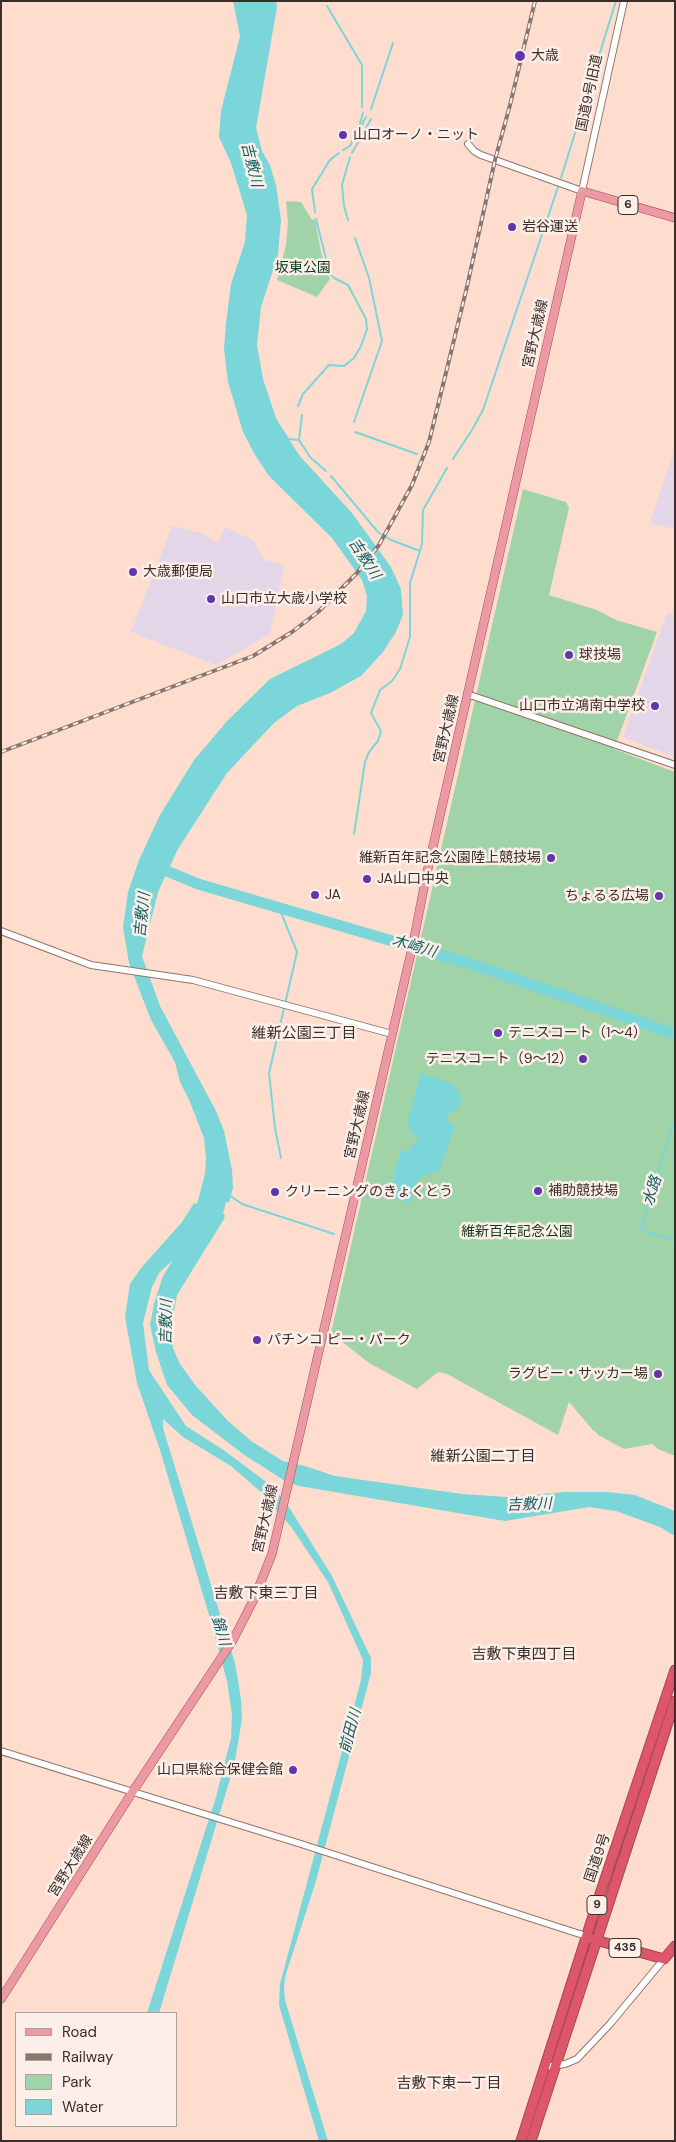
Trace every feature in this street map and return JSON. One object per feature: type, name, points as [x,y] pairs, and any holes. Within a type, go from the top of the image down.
[{"type":"highway","name":"国道9号","points":[[521,2141],[586,1936],[675,1670]]},
{"type":"highway","name":"国道9号","points":[[531,2141],[675,1701]]},
{"type":"highway","name":"435","points":[[586,1936],[664,1960]]},
{"type":"highway","points":[[664,1960],[675,1946]]},
{"type":"main road","name":"6","points":[[582,191],[675,218]]},
{"type":"main road","name":"宮野大歳線","points":[[1,1999],[133,1791],[233,1640],[264,1576],[272,1554],[392,1034],[467,694],[582,191]]},
{"type":"street","name":"国道9号旧道","points":[[582,191],[624,1]]},
{"type":"street","points":[[468,144],[481,155],[582,191]]},
{"type":"street","points":[[467,694],[675,765]]},
{"type":"street","points":[[1,931],[78,961],[124,971],[160,975],[221,987],[392,1034]]},
{"type":"street","points":[[1,1751],[222,1819],[586,1936]]},
{"type":"street","points":[[544,2067],[577,2059],[610,2024],[664,1960]]},
{"type":"shaded area","points":[[675,447],[675,529],[650,523]]},
{"type":"shaded area","name":"山口市立大歳小学校","points":[[172,526],[201,533],[218,543],[225,527],[253,540],[265,560],[284,565],[270,634],[216,665],[131,632]]},
{"type":"shaded area","name":"山口市立鴻南中学校","points":[[667,613],[675,615],[675,757],[623,737]]},
{"type":"green space","name":"坂東公園","points":[[286,201],[301,202],[312,220],[315,219],[321,252],[330,279],[317,297],[277,280],[286,245],[288,222]]},
{"type":"green space","name":"維新百年記念公園","points":[[523,489],[566,502],[569,508],[549,595],[597,610],[616,620],[657,632],[614,749],[675,772],[675,1456],[658,1449],[652,1444],[624,1449],[600,1436],[569,1402],[558,1435],[447,1374],[438,1372],[417,1389],[369,1363],[331,1333]]},
{"type":"water","points":[[233,1],[276,1],[277,7],[256,128],[262,151],[270,165],[276,185],[281,220],[278,255],[261,307],[257,345],[263,379],[276,418],[299,455],[352,513],[391,567],[401,589],[403,615],[396,632],[383,652],[361,676],[330,693],[297,706],[274,723],[227,773],[178,849],[158,892],[142,956],[160,1006],[216,1111],[224,1131],[232,1170],[233,1188],[229,1202],[226,1202],[223,1214],[225,1215],[224,1219],[177,1295],[171,1327],[173,1348],[180,1364],[196,1386],[228,1421],[251,1441],[283,1461],[335,1476],[462,1494],[508,1497],[565,1492],[608,1492],[635,1495],[675,1511],[675,1536],[660,1527],[616,1511],[589,1507],[505,1521],[299,1486],[285,1481],[243,1454],[192,1415],[167,1385],[156,1352],[150,1325],[154,1304],[163,1276],[173,1260],[159,1273],[152,1287],[143,1323],[149,1370],[186,1426],[225,1451],[269,1484],[287,1504],[332,1576],[371,1658],[371,1673],[316,1881],[285,1977],[285,2000],[328,2141],[319,2141],[279,2005],[280,1984],[361,1680],[363,1660],[328,1582],[292,1528],[262,1493],[231,1466],[183,1437],[163,1419],[163,1428],[235,1663],[242,1719],[234,1766],[159,2012],[147,2012],[216,1797],[231,1738],[232,1714],[227,1681],[212,1625],[160,1450],[137,1383],[125,1317],[130,1284],[141,1268],[182,1222],[194,1203],[197,1204],[205,1174],[206,1158],[204,1138],[180,1082],[175,1062],[151,1020],[129,963],[123,927],[128,892],[139,860],[160,815],[194,760],[228,720],[270,679],[341,644],[354,633],[366,611],[367,596],[362,580],[332,538],[269,476],[255,455],[243,432],[228,382],[224,349],[226,323],[231,284],[245,242],[247,215],[231,163],[219,137],[221,111],[240,36]]},
{"type":"water","points":[[421,1073],[453,1084],[462,1098],[459,1107],[447,1115],[445,1121],[455,1124],[440,1170],[419,1178],[410,1203],[388,1196],[401,1151],[408,1151],[419,1138],[411,1132],[407,1123]]},
{"type":"waterway","points":[[561,178],[616,1]]},
{"type":"waterway","points":[[327,6],[362,65],[362,107]]},
{"type":"waterway","points":[[371,109],[393,43]]},
{"type":"waterway","points":[[343,150],[350,146],[358,130],[363,113]]},
{"type":"waterway","points":[[360,128],[366,117]]},
{"type":"waterway","points":[[352,153],[371,119]]},
{"type":"waterway","points":[[315,212],[312,189],[330,160],[339,153]]},
{"type":"waterway","points":[[348,220],[344,206],[342,185],[350,157]]},
{"type":"waterway","points":[[453,459],[483,410],[558,187]]},
{"type":"waterway","points":[[298,406],[303,394],[329,365],[344,366],[354,358],[367,329],[366,319],[348,285],[330,274],[316,219]]},
{"type":"waterway","points":[[354,422],[382,341],[369,278],[355,238]]},
{"type":"waterway","points":[[299,440],[302,415]]},
{"type":"waterway","points":[[355,432],[417,454]]},
{"type":"waterway","points":[[289,439],[299,440],[310,457],[326,471]]},
{"type":"waterway","points":[[354,834],[365,762],[369,752],[378,741],[381,731],[371,713],[380,690],[392,681],[400,669],[410,637],[410,583],[422,544],[423,510],[447,468]]},
{"type":"waterway","points":[[331,476],[378,532],[391,540],[420,551]]},
{"type":"waterway","name":"木崎川","points":[[155,863],[167,871],[198,884],[471,964],[675,1034]]},
{"type":"waterway","points":[[280,910],[297,952],[269,1073],[275,1128],[281,1158]]},
{"type":"waterway","name":"水路","points":[[675,1118],[641,1230],[675,1240]]},
{"type":"waterway","points":[[229,1195],[242,1204],[334,1234]]},
{"type":"railway","points":[[1,752],[253,656],[292,632],[318,612],[357,573],[379,545],[412,485],[429,442],[466,291],[495,160],[535,1]]},
{"type":"place","name":"大歳","points":[[520,56]]},
{"type":"place","name":"山口オーノ・ニット","points":[[343,135]]},
{"type":"place","name":"岩谷運送","points":[[512,227]]},
{"type":"place","name":"大歳郵便局","points":[[133,572]]},
{"type":"place","name":"山口市立大歳小学校","points":[[211,599]]},
{"type":"place","name":"球技場","points":[[569,655]]},
{"type":"place","name":"山口市立鴻南中学校","points":[[655,706]]},
{"type":"place","name":"維新百年記念公園陸上競技場","points":[[551,858]]},
{"type":"place","name":"JA山口中央","points":[[367,879]]},
{"type":"place","name":"JA","points":[[315,895]]},
{"type":"place","name":"ちょるる広場","points":[[659,896]]},
{"type":"place","name":"テニスコート（1～4）","points":[[498,1033]]},
{"type":"place","name":"テニスコート（9～12）","points":[[583,1059]]},
{"type":"place","name":"補助競技場","points":[[538,1191]]},
{"type":"place","name":"クリーニングのきょくとう","points":[[275,1192]]},
{"type":"place","name":"パチンコ ピー・パーク","points":[[257,1340]]},
{"type":"place","name":"ラグビー・サッカー場","points":[[658,1374]]},
{"type":"place","name":"山口県総合保健会館","points":[[293,1770]]},
{"type":"district","name":"維新公園三丁目","points":[[304,1034]]},
{"type":"district","name":"維新公園二丁目","points":[[483,1457]]},
{"type":"district","name":"吉敷下東三丁目","points":[[266,1594]]},
{"type":"district","name":"吉敷下東四丁目","points":[[524,1655]]},
{"type":"district","name":"吉敷下東一丁目","points":[[449,2084]]},
{"type":"water label","name":"吉敷川","points":[[251,165]]},
{"type":"water label","name":"吉敷川","points":[[364,559]]},
{"type":"water label","name":"吉敷川","points":[[143,915]]},
{"type":"water label","name":"吉敷川","points":[[167,1322]]},
{"type":"water label","name":"吉敷川","points":[[529,1505]]},
{"type":"water label","name":"錦川","points":[[220,1631]]},
{"type":"water label","name":"前田川","points":[[351,1731]]}]
